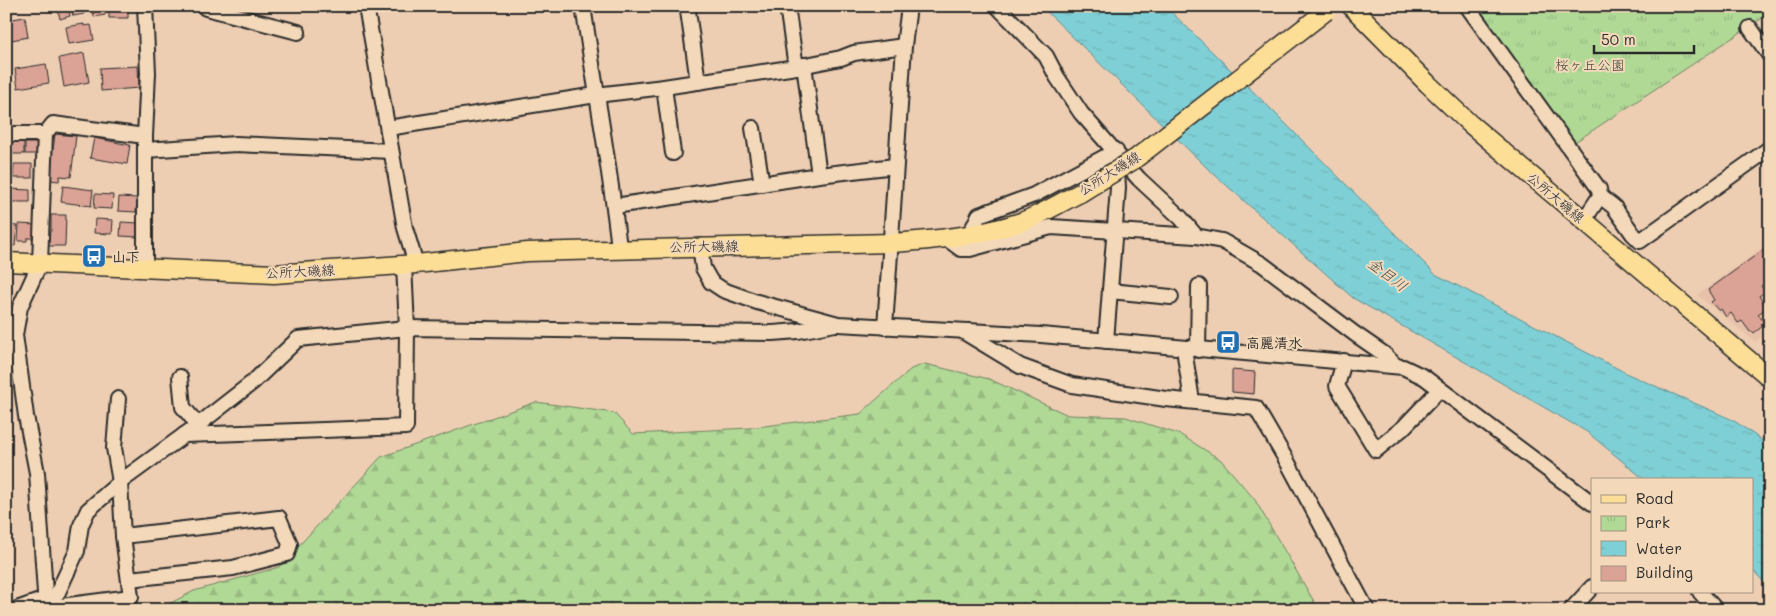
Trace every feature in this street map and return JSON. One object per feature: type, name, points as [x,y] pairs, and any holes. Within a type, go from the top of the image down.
[{"type":"main road","name":"公所大磯線","points":[[1351,6],[1469,123],[1770,378]]},
{"type":"main road","name":"公所大磯線","points":[[6,262],[274,274],[410,265],[527,252],[700,246],[892,243],[970,234],[1022,222],[1080,193],[1135,159],[1330,9]]},
{"type":"street","points":[[145,6],[148,73],[145,143],[146,267]]},
{"type":"street","points":[[206,6],[206,8],[298,32]]},
{"type":"street","points":[[184,435],[406,427],[410,265],[366,6]]},
{"type":"street","points":[[583,6],[615,206],[619,248]]},
{"type":"street","points":[[787,6],[800,66],[819,175]]},
{"type":"street","points":[[885,327],[892,243],[895,166],[909,6]]},
{"type":"street","points":[[997,6],[1046,56],[1081,113],[1140,179],[1181,218],[1196,236]]},
{"type":"street","points":[[1468,6],[1599,189],[1600,196],[1584,220]]},
{"type":"street","points":[[688,11],[698,82]]},
{"type":"street","points":[[1750,28],[1770,56]]},
{"type":"street","points":[[388,128],[596,95],[664,87],[800,66],[842,58],[854,53],[904,46]]},
{"type":"street","points":[[664,87],[673,153]]},
{"type":"street","points":[[45,605],[37,473],[26,416],[15,335],[20,307],[40,264],[45,134],[53,124],[145,143],[236,144],[391,151]]},
{"type":"street","points":[[753,128],[762,184]]},
{"type":"street","points":[[6,134],[45,134]]},
{"type":"street","points":[[1600,196],[1614,207],[1640,241],[1770,148]]},
{"type":"street","points":[[1106,341],[1118,188],[1116,151]]},
{"type":"street","points":[[970,234],[979,215],[1034,196],[1116,151]]},
{"type":"street","points":[[615,206],[819,175],[895,166]]},
{"type":"street","points":[[946,238],[961,248],[970,249],[1052,227],[1196,236],[1222,241],[1262,264],[1347,329],[1384,354],[1395,365]]},
{"type":"street","points":[[700,246],[703,268],[711,282],[723,290],[757,302],[838,324],[1041,335],[1395,365],[1417,373],[1440,389],[1591,502]]},
{"type":"street","points":[[1192,401],[1191,349],[1199,286]]},
{"type":"street","points":[[1110,291],[1171,297]]},
{"type":"street","points":[[45,605],[58,592],[77,551],[81,525],[88,510],[120,482],[253,382],[298,339],[407,328],[773,333],[838,324]]},
{"type":"street","points":[[962,331],[1020,366],[1072,385],[1256,408],[1288,463],[1367,610]]},
{"type":"street","points":[[1344,361],[1337,386],[1376,450],[1403,428],[1440,389]]},
{"type":"street","points":[[180,377],[183,407],[198,425]]},
{"type":"street","points":[[14,610],[45,605],[131,597],[123,536],[120,482],[114,448],[118,400]]},
{"type":"street","points":[[123,536],[279,518],[290,544],[287,554],[233,568],[128,579]]},
{"type":"street","points":[[1571,610],[1591,588]]},
{"type":"street","points":[[1702,594],[1716,610]]},
{"type":"shaded area","points":[[1770,242],[1770,331],[1755,342],[1697,295]]},
{"type":"green space","name":"桜ヶ丘公園","points":[[1476,6],[1770,6],[1770,13],[1575,142]]},
{"type":"green space","points":[[925,364],[989,379],[1068,415],[1126,417],[1181,435],[1221,460],[1255,500],[1319,610],[157,610],[194,591],[279,567],[381,457],[536,402],[614,413],[633,434],[749,428],[860,414],[911,369]]},
{"type":"water","name":"金目川","points":[[1041,6],[1165,6],[1270,108],[1435,274],[1630,375],[1733,420],[1770,446],[1770,589],[1754,571],[1754,478],[1643,478],[1587,432],[1353,298],[1206,167]]},
{"type":"building","points":[[57,6],[68,6],[70,16],[60,19]]},
{"type":"building","points":[[71,6],[83,6],[84,14],[73,16]]},
{"type":"building","points":[[92,6],[103,6],[105,15],[94,17]]},
{"type":"building","points":[[128,7],[128,18],[109,18],[109,8]]},
{"type":"building","points":[[25,17],[28,37],[6,41],[6,20]]},
{"type":"building","points":[[84,24],[84,26],[91,25],[94,40],[69,44],[66,27]]},
{"type":"building","points":[[84,53],[89,82],[64,87],[59,58]]},
{"type":"building","points":[[46,64],[49,83],[18,88],[15,69]]},
{"type":"building","points":[[138,66],[139,88],[101,91],[100,68]]},
{"type":"building","points":[[55,134],[76,136],[71,177],[60,176],[59,181],[49,180]]},
{"type":"building","points":[[94,138],[130,145],[127,164],[90,158]]},
{"type":"building","points":[[12,141],[24,141],[24,154],[12,154]]},
{"type":"building","points":[[25,143],[37,143],[37,154],[25,154]]},
{"type":"building","points":[[14,164],[32,164],[32,178],[13,178]]},
{"type":"building","points":[[63,186],[93,190],[91,206],[61,202]]},
{"type":"building","points":[[9,189],[30,190],[30,202],[9,202]]},
{"type":"building","points":[[95,194],[113,195],[112,209],[94,208]]},
{"type":"building","points":[[119,197],[137,198],[136,212],[118,211]]},
{"type":"building","points":[[51,215],[66,215],[65,246],[46,246],[46,231],[51,231]]},
{"type":"building","points":[[95,219],[113,220],[112,234],[94,233]]},
{"type":"building","points":[[121,222],[138,223],[138,237],[120,236]]},
{"type":"building","points":[[19,224],[36,225],[35,238],[27,238],[27,241],[18,241]]},
{"type":"building","points":[[6,225],[17,226],[15,246],[6,244]]},
{"type":"building","points":[[1763,250],[1765,252],[1768,250],[1770,253],[1770,265],[1764,269],[1770,277],[1770,281],[1761,286],[1765,292],[1759,296],[1767,308],[1758,314],[1764,322],[1761,324],[1763,326],[1754,333],[1750,332],[1742,321],[1738,323],[1731,313],[1726,317],[1721,309],[1719,311],[1711,302],[1714,300],[1708,290]]},
{"type":"building","points":[[1232,370],[1255,372],[1254,394],[1232,392]]},
{"type":"place","name":"山下","points":[[94,256]]},
{"type":"place","name":"高麗清水","points":[[1228,342]]}]
